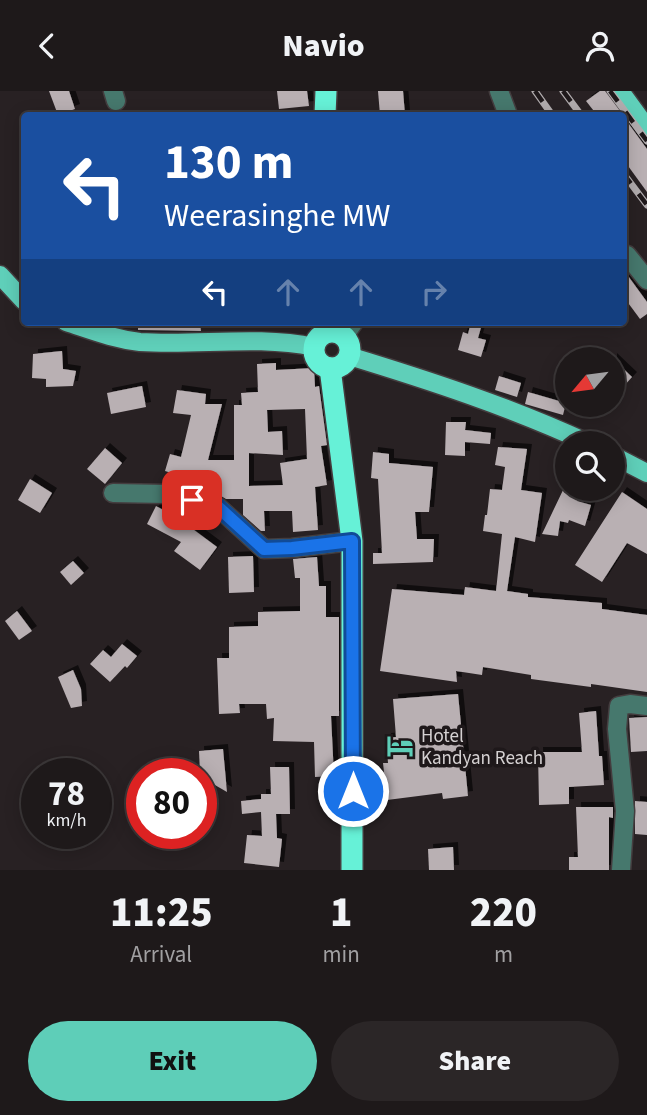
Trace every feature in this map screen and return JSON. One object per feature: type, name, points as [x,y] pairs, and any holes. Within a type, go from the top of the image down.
[{"type":"highway","points":[[326,91],[326,112]]},
{"type":"highway","points":[[341,334],[342,365],[330,368],[317,360],[314,347],[320,337],[341,334]]},
{"type":"highway","points":[[330,368],[352,541],[352,870]]},
{"type":"main road","points":[[620,91],[647,128]]},
{"type":"main road","points":[[0,275],[21,298]]},
{"type":"main road","points":[[77,326],[140,342],[265,340],[314,347]]},
{"type":"main road","points":[[341,334],[449,386],[562,431]]},
{"type":"main road","points":[[625,462],[647,473]]},
{"type":"street","points":[[499,91],[508,112]]},
{"type":"street","points":[[627,255],[647,280]]},
{"type":"street","points":[[113,493],[166,494],[218,507],[264,549],[352,541]]},
{"type":"street","points":[[621,870],[625,811],[617,729],[619,706],[647,706]]},
{"type":"building","points":[[49,91],[69,91],[75,109],[57,112]]},
{"type":"building","points":[[277,91],[307,91],[309,106],[279,109]]},
{"type":"building","points":[[378,91],[403,91],[405,112],[380,112]]},
{"type":"building","points":[[600,91],[605,91],[621,112],[595,112],[586,101]]},
{"type":"building","points":[[627,122],[647,149],[647,192],[627,164]]},
{"type":"building","points":[[627,274],[647,302],[647,314],[640,319],[627,301]]},
{"type":"building","points":[[138,326],[200,326],[201,331],[138,330]]},
{"type":"building","points":[[470,326],[481,326],[478,338],[486,340],[481,357],[458,350],[463,332],[468,334]]},
{"type":"building","points":[[62,351],[63,369],[76,371],[73,386],[46,387],[46,379],[32,378],[33,354]]},
{"type":"building","points":[[276,363],[276,370],[314,368],[315,387],[319,386],[327,445],[321,446],[327,485],[315,487],[318,530],[293,532],[292,511],[264,511],[265,531],[261,531],[243,515],[243,499],[226,499],[221,496],[221,479],[198,473],[195,486],[176,481],[178,475],[165,471],[170,454],[181,457],[191,415],[173,413],[177,390],[206,394],[205,404],[222,404],[208,460],[234,460],[234,405],[242,405],[241,393],[258,392],[257,364]],"holes":[[[305,409],[307,459],[280,463],[283,485],[249,486],[249,453],[283,455],[282,431],[268,432],[267,410]]]},
{"type":"building","points":[[625,370],[632,377],[625,385]]},
{"type":"building","points":[[499,376],[521,383],[517,397],[495,390]]},
{"type":"building","points":[[142,386],[146,407],[111,414],[107,393]]},
{"type":"building","points":[[528,392],[555,400],[555,413],[525,404]]},
{"type":"building","points":[[446,422],[466,422],[465,430],[491,433],[490,444],[465,442],[465,456],[445,455]]},
{"type":"building","points":[[498,447],[527,449],[521,490],[542,493],[535,542],[515,537],[507,591],[528,594],[528,597],[602,603],[602,609],[647,615],[647,692],[531,679],[531,675],[483,667],[482,675],[456,671],[457,682],[380,671],[392,589],[464,595],[465,587],[496,591],[502,534],[483,531],[490,489],[502,490],[505,467],[495,465]]},
{"type":"building","points":[[105,448],[122,463],[105,484],[87,469]]},
{"type":"building","points":[[373,452],[389,454],[389,463],[433,467],[429,512],[415,512],[417,539],[434,539],[433,562],[373,564],[373,553],[382,553],[378,479],[371,478]]},
{"type":"building","points":[[30,479],[52,493],[40,513],[18,500]]},
{"type":"building","points":[[625,494],[647,509],[647,554],[627,543],[602,582],[575,565],[616,501],[625,501]]},
{"type":"building","points":[[558,501],[577,501],[591,505],[585,526],[569,520],[568,523],[560,521],[558,536],[542,534]]},
{"type":"building","points":[[156,506],[188,520],[186,524],[217,547],[200,570],[174,551],[181,542],[147,524]]},
{"type":"building","points":[[253,556],[254,592],[229,593],[228,557]]},
{"type":"building","points":[[317,557],[319,586],[326,586],[326,617],[339,617],[339,716],[331,716],[334,776],[315,777],[314,742],[273,741],[274,718],[267,719],[266,704],[239,704],[240,713],[219,714],[217,658],[229,658],[229,627],[258,626],[258,612],[300,611],[300,578],[295,578],[293,559]]},
{"type":"building","points":[[73,561],[84,573],[71,585],[60,572]]},
{"type":"building","points":[[17,611],[32,631],[19,640],[5,621]]},
{"type":"building","points":[[122,644],[137,656],[110,682],[90,664],[103,650],[111,657]]},
{"type":"building","points":[[73,670],[81,689],[82,706],[71,708],[58,677]]},
{"type":"building","points":[[458,694],[468,796],[443,799],[442,793],[387,800],[383,763],[388,763],[386,738],[396,737],[393,699]]},
{"type":"building","points":[[596,711],[604,785],[569,787],[569,804],[539,805],[538,752],[582,752],[579,713]]},
{"type":"building","points":[[647,717],[647,751],[631,752],[629,718]]},
{"type":"building","points":[[223,749],[227,792],[217,786],[217,758],[199,758],[199,751]]},
{"type":"building","points":[[270,767],[289,767],[290,814],[276,814],[277,838],[282,839],[279,867],[244,863],[247,835],[262,836],[261,812],[242,814],[241,801],[261,799],[261,794],[271,794]]},
{"type":"building","points":[[635,801],[647,802],[647,835],[635,834]]},
{"type":"building","points":[[576,807],[613,807],[613,818],[609,817],[609,870],[569,870],[569,857],[578,857]]},
{"type":"building","points":[[453,847],[454,870],[429,870],[428,849]]},
{"type":"railway","points":[[535,91],[550,112]]},
{"type":"railway","points":[[563,91],[579,112]]},
{"type":"railway","points":[[610,91],[626,112]]},
{"type":"railway","points":[[627,114],[647,141]]},
{"type":"railway","points":[[627,178],[647,205]]},
{"type":"place","name":"Hotel Kandyan Reach","points":[[400,746]]},
{"type":"route","points":[[192,500],[218,507],[264,549],[352,541],[353,791]]}]
